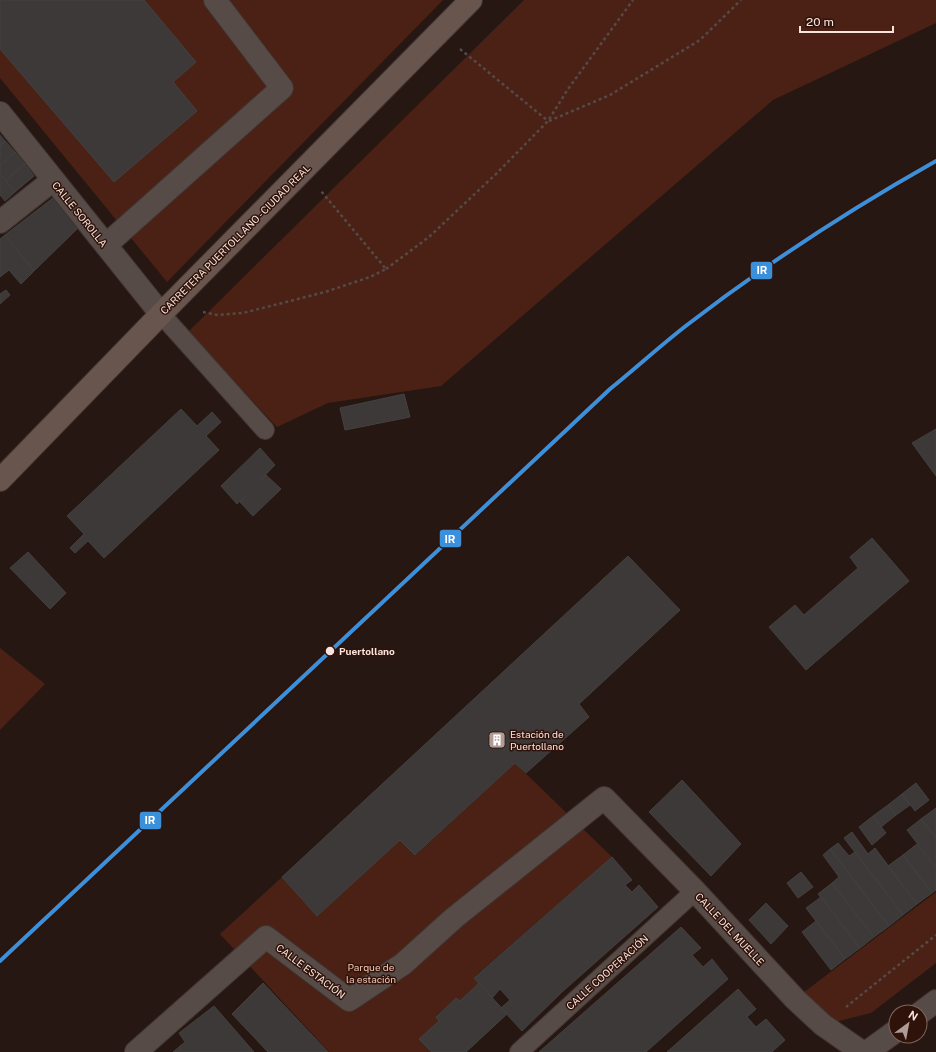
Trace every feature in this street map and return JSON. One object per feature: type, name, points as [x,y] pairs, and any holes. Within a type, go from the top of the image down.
[{"type":"highway","name":"CARRETERA PUERTOLLANO - CIUDAD REAL","points":[[0,480],[161,314],[471,0]]},
{"type":"street","points":[[106,245],[282,88],[215,0]]},
{"type":"street","name":"CALLE SOROLLA","points":[[0,113],[161,314]]},
{"type":"street","points":[[0,222],[53,180]]},
{"type":"street","name":"CALLE DEL MUELLE","points":[[604,798],[695,891],[795,999],[823,1025],[862,1052]]},
{"type":"street","name":"CALLE ESTACIÓN","points":[[136,1052],[266,937],[349,1000],[403,964],[454,918],[604,798]]},
{"type":"street","points":[[868,1052],[888,1037]]},
{"type":"lane","points":[[161,314],[265,430]]},
{"type":"lane","name":"CALLE COOPERACIÓN","points":[[519,1052],[695,891]]},
{"type":"path","points":[[200,311],[217,315],[243,313],[325,292],[370,277],[386,269],[428,237],[497,173],[548,121],[568,89],[634,0]]},
{"type":"path","points":[[548,121],[610,95],[700,40],[741,0]]},
{"type":"path","points":[[456,46],[548,121]]},
{"type":"path","points":[[325,196],[386,269]]},
{"type":"path","points":[[823,1025],[936,935]]},
{"type":"green space","points":[[0,0],[443,0],[167,282],[0,78]]},
{"type":"green space","points":[[524,0],[936,0],[936,23],[773,100],[441,386],[328,403],[277,427],[188,332]]},
{"type":"green space","points":[[0,648],[45,684],[0,730]]},
{"type":"green space","name":"Parque de la estación","points":[[515,763],[612,857],[474,977],[479,983],[460,1001],[456,998],[436,1016],[439,1021],[419,1039],[432,1052],[329,1052],[220,934],[282,877],[317,916],[400,840],[416,855]]},
{"type":"green space","points":[[936,892],[936,963],[871,1013],[823,1025],[795,999]]},
{"type":"building","points":[[0,0],[144,0],[196,62],[173,82],[197,111],[114,182],[0,49]]},
{"type":"building","points":[[0,135],[5,141],[0,146]]},
{"type":"building","points":[[5,141],[15,152],[0,166],[0,146]]},
{"type":"building","points":[[15,152],[25,164],[5,181],[0,174],[0,166]]},
{"type":"building","points":[[25,164],[34,176],[15,192],[5,181]]},
{"type":"building","points":[[0,174],[15,192],[5,201],[0,195]]},
{"type":"building","points":[[53,198],[78,228],[34,271],[5,235]]},
{"type":"building","points":[[5,235],[34,271],[21,284],[9,270],[0,277],[0,239]]},
{"type":"building","points":[[6,290],[10,295],[0,304],[0,294]]},
{"type":"building","points":[[404,394],[410,417],[345,430],[340,408]]},
{"type":"building","points":[[181,409],[197,426],[212,412],[221,422],[206,436],[219,450],[104,558],[88,541],[75,553],[70,548],[84,534],[67,516]]},
{"type":"building","points":[[936,429],[936,476],[912,443]]},
{"type":"building","points":[[260,448],[275,465],[237,504],[221,486]]},
{"type":"building","points":[[266,475],[281,489],[253,516],[240,502]]},
{"type":"building","points":[[872,538],[909,581],[806,670],[769,627],[795,605],[804,615],[858,568],[850,557]]},
{"type":"building","points":[[28,552],[66,593],[50,609],[10,568]]},
{"type":"building","name":"Estación de Puertollano","points":[[628,556],[680,610],[579,704],[589,717],[526,773],[515,763],[415,855],[400,840],[317,916],[282,877]]},
{"type":"building","points":[[682,780],[741,844],[711,876],[649,812]]},
{"type":"building","points":[[916,783],[929,800],[915,811],[902,794]]},
{"type":"building","points":[[902,794],[910,805],[896,815],[888,805]]},
{"type":"building","points":[[888,805],[896,815],[881,827],[873,816]]},
{"type":"building","points":[[936,808],[936,838],[921,819]]},
{"type":"building","points":[[873,816],[886,833],[872,845],[859,827]]},
{"type":"building","points":[[921,819],[936,838],[936,868],[907,830]]},
{"type":"building","points":[[852,832],[868,854],[875,848],[917,904],[903,915],[844,838]]},
{"type":"building","points":[[838,843],[849,856],[855,852],[903,915],[889,926],[830,849]]},
{"type":"building","points":[[917,844],[936,868],[936,890],[932,893],[903,855]]},
{"type":"building","points":[[830,849],[889,926],[874,937],[832,883],[839,877],[823,855]]},
{"type":"building","points":[[903,855],[932,893],[917,904],[888,866]]},
{"type":"building","points":[[612,857],[632,880],[625,885],[632,892],[639,885],[658,907],[562,992],[522,1031],[501,1008],[510,1000],[500,989],[492,998],[474,978]]},
{"type":"building","points":[[801,872],[813,887],[798,898],[787,883]]},
{"type":"building","points":[[832,883],[874,937],[860,948],[818,894]]},
{"type":"building","points":[[821,897],[860,948],[845,959],[806,908]]},
{"type":"building","points":[[766,903],[788,926],[771,944],[749,920]]},
{"type":"building","points":[[816,921],[845,959],[831,970],[802,932]]},
{"type":"building","points":[[681,927],[701,948],[692,955],[703,967],[712,959],[728,979],[646,1052],[539,1052]]},
{"type":"building","points":[[263,983],[328,1052],[268,1052],[232,1014]]},
{"type":"building","points":[[479,983],[507,1014],[466,1052],[432,1052],[419,1039],[439,1021],[436,1017],[456,998],[460,1001]]},
{"type":"building","points":[[738,989],[756,1009],[747,1017],[756,1027],[766,1019],[785,1040],[772,1052],[667,1052]]},
{"type":"building","points":[[214,1006],[254,1052],[173,1052],[185,1042],[179,1033]]},
{"type":"transit line","name":"IR","points":[[0,961],[610,389],[717,302],[808,238],[936,161]]},
{"type":"place","name":"Puertollano","points":[[330,651]]},
{"type":"place","name":"Estación de Puertollano","points":[[497,740]]}]
